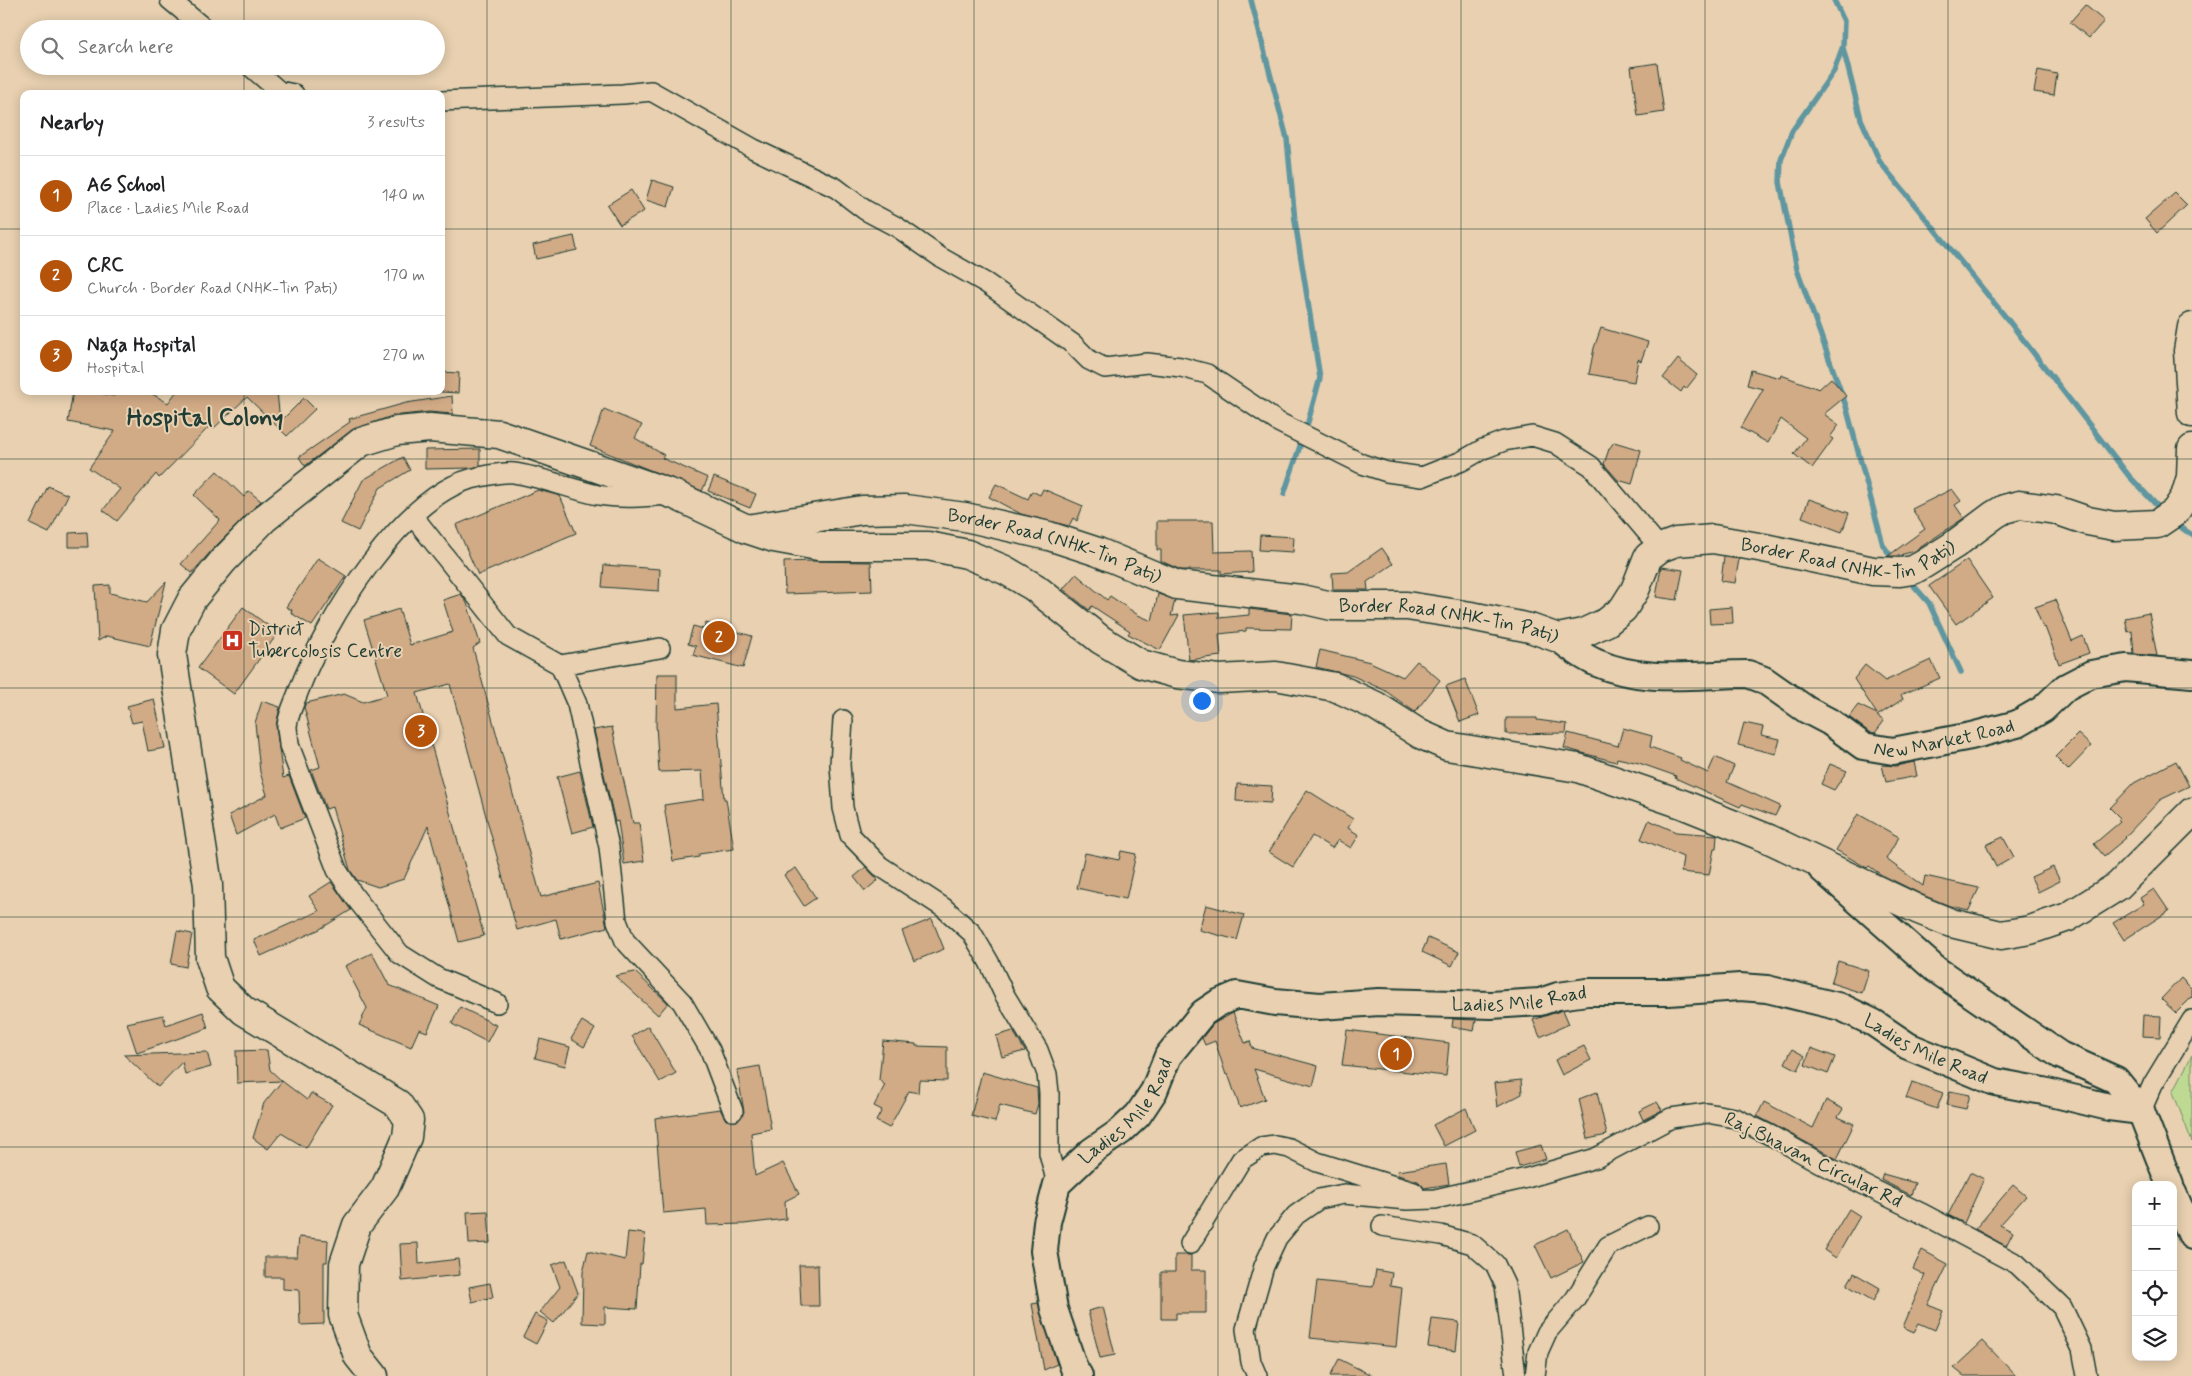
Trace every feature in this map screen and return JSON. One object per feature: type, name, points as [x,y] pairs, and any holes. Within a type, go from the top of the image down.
[{"type":"main road","points":[[2192,327],[2188,351],[2192,413]]},
{"type":"main road","points":[[374,1376],[358,1356],[343,1315],[344,1264],[357,1225],[385,1188],[407,1137],[409,1120],[398,1104],[244,1011],[220,988],[210,958],[208,885],[174,679],[172,655],[176,630],[192,599],[223,561],[265,518],[361,442],[397,431],[430,428],[499,434],[675,495],[747,529],[774,538],[818,546],[928,546],[966,554],[1005,570],[1034,587],[1102,640],[1141,664],[1177,674],[1219,678],[1276,676],[1335,687],[1376,706],[1420,734],[1447,746],[1578,768],[1691,808],[1769,839],[1950,923],[2001,935],[2030,930],[2068,917],[2118,886],[2192,812]]},
{"type":"main road","name":"Border Road (NHK-Tin Pati)","points":[[747,529],[862,510],[905,508],[966,517],[1049,536],[1098,552],[1177,585],[1301,599],[1332,606],[1408,606],[1530,628],[1558,638],[1583,633],[1607,622],[1623,609],[1636,590],[1648,557],[1660,548],[1676,542],[1714,539],[1873,572],[1900,572],[1913,570],[1954,545],[1994,515],[2019,505],[2056,510],[2088,521],[2114,526],[2157,524],[2175,512],[2185,497],[2191,477],[2192,449]]},
{"type":"street","points":[[170,0],[194,20]]},
{"type":"street","points":[[260,75],[278,90]]},
{"type":"street","points":[[445,101],[623,94],[651,91],[754,150],[836,188],[865,210],[897,227],[940,258],[986,283],[1073,344],[1089,360],[1105,368],[1147,363],[1181,367],[1207,374],[1292,430],[1362,464],[1386,472],[1422,477],[1462,461],[1504,440],[1532,436],[1555,443],[1591,466],[1660,548]]},
{"type":"street","points":[[497,1004],[438,978],[400,954],[354,896],[337,870],[289,745],[287,725],[307,666],[325,630],[373,559],[398,528],[451,486],[477,477],[512,473],[600,495],[634,498],[675,495]]},
{"type":"street","points":[[412,516],[508,636],[560,665],[577,704],[609,847],[617,921],[625,942],[682,1002],[710,1050],[733,1111]]},
{"type":"street","name":"New Market Road","points":[[1558,638],[1582,656],[1598,664],[1642,676],[1748,674],[1764,680],[1806,710],[1830,722],[1863,746],[1893,751],[1971,736],[2017,724],[2043,709],[2066,687],[2091,674],[2126,668],[2192,674]]},
{"type":"street","points":[[560,665],[660,648]]},
{"type":"street","points":[[843,720],[840,764],[843,808],[850,835],[880,866],[944,908],[972,933],[989,962],[1004,994],[1038,1050],[1047,1074],[1049,1093],[1049,1153],[1057,1184],[1047,1222],[1044,1251],[1054,1309],[1074,1368],[1079,1376]]},
{"type":"street","points":[[1811,858],[1935,969],[2060,1055],[2116,1080],[2141,1111],[2168,1181]]},
{"type":"street","name":"Ladies Mile Road","points":[[1057,1184],[1092,1151],[1121,1131],[1138,1115],[1154,1091],[1168,1056],[1203,1013],[1218,1003],[1237,995],[1275,1002],[1320,1006],[1379,1002],[1491,1005],[1540,1002],[1558,996],[1587,992],[1669,992],[1740,987],[1767,989],[1841,1006],[1874,1023],[1908,1046],[1995,1082],[2109,1107],[2141,1111]]},
{"type":"street","points":[[2141,1111],[2153,1084],[2192,1020]]},
{"type":"street","name":"Raj Bhavan Circular Rd","points":[[1258,1376],[1251,1362],[1246,1329],[1264,1266],[1277,1238],[1296,1216],[1319,1199],[1344,1194],[1407,1200],[1435,1199],[1527,1178],[1596,1158],[1671,1118],[1707,1113],[1735,1118],[2017,1264],[2062,1306],[2082,1349],[2087,1376]]},
{"type":"street","points":[[1190,1244],[1241,1160],[1261,1147],[1275,1145],[1289,1148],[1317,1162],[1435,1199]]},
{"type":"street","points":[[2177,1202],[2192,1236]]},
{"type":"street","points":[[1382,1226],[1441,1235],[1472,1244],[1495,1264],[1505,1285],[1516,1376]]},
{"type":"street","points":[[1535,1376],[1538,1352],[1547,1332],[1575,1299],[1608,1246],[1648,1226]]},
{"type":"green space","points":[[2192,1055],[2192,1142],[2173,1092]]},
{"type":"building","points":[[2085,5],[2104,21],[2089,38],[2070,22]]},
{"type":"building","points":[[1657,63],[1664,112],[1638,116],[1631,67]]},
{"type":"building","points":[[2038,70],[2057,74],[2054,95],[2034,92]]},
{"type":"building","points":[[652,180],[674,187],[668,207],[646,200]]},
{"type":"building","points":[[631,190],[644,211],[620,225],[607,205]]},
{"type":"building","points":[[2175,193],[2187,205],[2157,233],[2145,219]]},
{"type":"building","points":[[574,236],[577,250],[536,259],[533,245]]},
{"type":"building","points":[[1601,328],[1648,342],[1641,361],[1638,359],[1634,382],[1589,374],[1594,348]]},
{"type":"building","points":[[1678,359],[1697,375],[1686,389],[1684,387],[1681,392],[1663,378]]},
{"type":"building","points":[[1751,370],[1780,378],[1781,375],[1819,389],[1831,378],[1846,396],[1824,414],[1839,425],[1830,437],[1833,439],[1812,468],[1794,454],[1806,438],[1781,419],[1768,443],[1741,428],[1763,389],[1747,385]]},
{"type":"building","points":[[445,372],[459,373],[458,393],[445,392]]},
{"type":"building","points":[[72,395],[154,395],[168,403],[174,395],[277,395],[280,422],[304,398],[315,409],[287,436],[247,397],[213,429],[210,426],[159,478],[156,474],[117,521],[103,510],[120,489],[89,468],[115,431],[68,422]]},
{"type":"building","points":[[452,396],[453,414],[429,412],[392,416],[352,430],[305,466],[299,457],[350,422],[349,419],[406,403]]},
{"type":"building","points":[[604,409],[642,425],[635,438],[664,455],[662,458],[708,478],[702,491],[590,446]]},
{"type":"building","points":[[1614,442],[1641,450],[1632,484],[1618,480],[1604,464],[1609,449]]},
{"type":"building","points":[[480,449],[480,466],[471,468],[425,469],[425,450]]},
{"type":"building","points":[[403,457],[410,470],[380,488],[358,531],[341,523],[363,480]]},
{"type":"building","points":[[217,471],[244,497],[249,491],[261,501],[192,573],[181,564],[220,520],[194,495]]},
{"type":"building","points":[[714,477],[756,494],[750,508],[708,491]]},
{"type":"building","points":[[996,484],[1028,499],[1032,491],[1040,495],[1043,489],[1083,506],[1077,521],[1073,518],[1069,526],[1021,514],[989,497]]},
{"type":"building","points":[[48,486],[68,495],[49,533],[30,524]]},
{"type":"building","points":[[1952,489],[1961,501],[1955,505],[1964,518],[1915,551],[1888,556],[1925,529],[1912,509]]},
{"type":"building","points":[[538,490],[560,496],[576,533],[478,575],[456,525]]},
{"type":"building","points":[[1809,499],[1849,513],[1842,532],[1802,517]]},
{"type":"building","points":[[1157,521],[1213,521],[1214,552],[1251,551],[1252,572],[1221,574],[1221,570],[1181,570],[1161,561],[1161,550],[1157,550]]},
{"type":"building","points":[[87,532],[88,547],[69,547],[69,533]]},
{"type":"building","points":[[1260,535],[1294,537],[1293,552],[1259,550]]},
{"type":"building","points":[[1382,548],[1393,564],[1367,582],[1368,590],[1333,590],[1332,573],[1348,572]]},
{"type":"building","points":[[1724,557],[1739,559],[1735,583],[1721,581]]},
{"type":"building","points":[[318,558],[346,576],[312,626],[291,613],[292,610],[286,607]]},
{"type":"building","points":[[1967,560],[1993,598],[1956,624],[1929,586]]},
{"type":"building","points":[[784,562],[871,562],[872,591],[785,594]]},
{"type":"building","points":[[604,565],[660,569],[659,591],[602,587]]},
{"type":"building","points":[[1661,567],[1683,570],[1677,600],[1656,597]]},
{"type":"building","points":[[1076,574],[1107,600],[1110,596],[1138,615],[1152,621],[1158,594],[1175,600],[1171,616],[1179,615],[1160,650],[1128,634],[1130,631],[1092,606],[1089,610],[1063,589]]},
{"type":"building","points":[[166,582],[150,646],[107,636],[98,641],[95,586],[110,585],[110,593],[147,602]]},
{"type":"building","points":[[461,594],[467,603],[480,643],[473,648],[541,897],[598,883],[607,927],[561,939],[556,919],[517,930],[450,684],[417,693],[484,936],[459,942],[428,826],[404,879],[378,887],[357,880],[350,870],[332,807],[326,809],[311,770],[320,767],[304,707],[306,703],[344,694],[363,702],[387,695],[364,620],[399,609],[410,645],[453,632],[443,600]]},
{"type":"building","points":[[2055,600],[2072,641],[2083,636],[2089,653],[2059,664],[2035,607]]},
{"type":"building","points":[[243,607],[278,633],[234,694],[198,668]]},
{"type":"building","points":[[1732,607],[1733,623],[1710,624],[1709,609]]},
{"type":"building","points":[[1249,609],[1292,614],[1291,629],[1246,628],[1246,631],[1219,634],[1221,656],[1189,660],[1184,615],[1219,612],[1219,618],[1249,615]]},
{"type":"building","points":[[2149,613],[2157,656],[2134,654],[2132,631],[2128,632],[2125,618]]},
{"type":"building","points":[[706,623],[752,636],[743,668],[693,655],[696,646],[688,644],[693,626],[704,629]]},
{"type":"building","points":[[1320,650],[1370,662],[1403,677],[1417,661],[1440,680],[1415,712],[1384,690],[1353,676],[1316,667]]},
{"type":"building","points":[[1931,660],[1940,678],[1901,695],[1903,699],[1877,716],[1884,721],[1875,733],[1869,732],[1849,717],[1858,705],[1877,714],[1854,679],[1865,665],[1885,681]]},
{"type":"building","points":[[657,674],[677,674],[677,708],[716,704],[724,799],[726,799],[734,849],[699,854],[699,857],[673,861],[664,805],[704,799],[702,771],[659,772],[656,725]]},
{"type":"building","points":[[1465,679],[1479,715],[1460,722],[1446,686]]},
{"type":"building","points":[[154,699],[165,748],[148,751],[142,721],[132,723],[127,706]]},
{"type":"building","points":[[262,701],[280,707],[276,726],[283,778],[289,776],[305,818],[280,828],[275,814],[236,835],[229,815],[267,795],[260,772],[255,723]]},
{"type":"building","points":[[1506,718],[1537,718],[1537,720],[1567,724],[1566,733],[1506,734]]},
{"type":"building","points":[[1744,723],[1763,727],[1761,735],[1780,739],[1776,754],[1738,745]]},
{"type":"building","points":[[612,727],[633,823],[639,823],[644,861],[624,864],[618,821],[615,822],[594,730]]},
{"type":"building","points":[[1623,728],[1652,736],[1650,747],[1681,758],[1680,760],[1708,773],[1715,757],[1734,766],[1727,782],[1780,806],[1775,816],[1742,804],[1740,807],[1675,778],[1676,776],[1639,763],[1617,758],[1616,762],[1564,748],[1568,733],[1618,746]]},
{"type":"building","points":[[2078,734],[2091,746],[2068,770],[2055,757]]},
{"type":"building","points":[[2176,761],[2189,786],[2160,800],[2126,838],[2104,856],[2094,844],[2120,822],[2118,820],[2120,818],[2110,808],[2134,783]]},
{"type":"building","points":[[1914,762],[1917,776],[1886,782],[1882,765],[1896,766]]},
{"type":"building","points":[[1830,764],[1847,771],[1834,790],[1821,784]]},
{"type":"building","points":[[580,771],[593,827],[572,833],[557,777]]},
{"type":"building","points":[[1237,784],[1272,786],[1271,803],[1236,801]]},
{"type":"building","points":[[1307,790],[1353,819],[1348,828],[1359,835],[1351,848],[1338,840],[1332,848],[1312,836],[1293,867],[1269,852]]},
{"type":"building","points":[[1858,814],[1899,837],[1886,859],[1923,886],[1925,876],[1979,888],[1969,910],[1950,906],[1925,896],[1880,874],[1869,866],[1867,868],[1836,850]]},
{"type":"building","points":[[1649,820],[1676,832],[1717,835],[1716,849],[1714,849],[1709,875],[1681,872],[1683,857],[1641,839]]},
{"type":"building","points":[[2003,837],[2014,857],[1996,867],[1986,845]]},
{"type":"building","points":[[1121,851],[1136,854],[1126,899],[1077,888],[1085,853],[1119,860]]},
{"type":"building","points":[[866,867],[878,880],[865,891],[854,877]]},
{"type":"building","points":[[2053,867],[2060,881],[2038,892],[2031,877]]},
{"type":"building","points":[[796,868],[816,898],[804,906],[784,875]]},
{"type":"building","points":[[331,882],[351,910],[320,929],[261,956],[254,940],[319,911],[309,896]]},
{"type":"building","points":[[2154,889],[2169,911],[2124,940],[2113,923],[2144,904],[2140,898]]},
{"type":"building","points":[[1206,905],[1244,915],[1237,940],[1199,930]]},
{"type":"building","points":[[932,919],[944,949],[914,961],[902,931]]},
{"type":"building","points":[[177,931],[192,934],[186,967],[171,964]]},
{"type":"building","points":[[1428,938],[1459,952],[1452,966],[1422,952]]},
{"type":"building","points":[[372,953],[389,985],[439,1006],[427,1032],[419,1029],[411,1047],[359,1025],[367,1008],[345,966]]},
{"type":"building","points":[[1838,961],[1869,971],[1862,993],[1831,983]]},
{"type":"building","points":[[635,972],[668,1003],[658,1015],[615,976]]},
{"type":"building","points":[[2181,978],[2192,989],[2192,997],[2176,1013],[2161,999]]},
{"type":"building","points":[[460,1007],[496,1025],[487,1042],[452,1024]]},
{"type":"building","points":[[1563,1010],[1569,1024],[1540,1037],[1533,1020]]},
{"type":"building","points":[[203,1012],[208,1028],[137,1053],[127,1023],[163,1015],[166,1025]]},
{"type":"building","points":[[1233,1013],[1245,1043],[1250,1041],[1252,1048],[1318,1066],[1313,1086],[1254,1069],[1265,1099],[1240,1108],[1228,1074],[1226,1075],[1215,1041],[1205,1045],[1202,1038],[1213,1024]]},
{"type":"building","points":[[2143,1015],[2161,1016],[2160,1037],[2142,1036]]},
{"type":"building","points":[[1453,1019],[1476,1020],[1474,1031],[1452,1027]]},
{"type":"building","points":[[582,1021],[595,1029],[584,1047],[571,1039]]},
{"type":"building","points":[[648,1026],[676,1073],[660,1082],[632,1036]]},
{"type":"building","points":[[1347,1030],[1449,1043],[1446,1076],[1342,1065]]},
{"type":"building","points":[[1013,1031],[1025,1051],[1002,1057],[996,1036]]},
{"type":"building","points":[[540,1039],[570,1047],[565,1066],[535,1058]]},
{"type":"building","points":[[883,1041],[916,1044],[916,1046],[947,1047],[947,1081],[919,1080],[918,1093],[909,1091],[889,1128],[876,1121],[882,1110],[874,1106],[885,1085],[879,1080]]},
{"type":"building","points":[[1584,1046],[1591,1060],[1562,1075],[1555,1060]]},
{"type":"building","points":[[1811,1048],[1835,1057],[1828,1074],[1805,1065]]},
{"type":"building","points":[[1792,1049],[1805,1056],[1798,1070],[1785,1063]]},
{"type":"building","points":[[267,1050],[270,1070],[282,1081],[237,1083],[236,1051]]},
{"type":"building","points":[[207,1052],[211,1067],[185,1074],[182,1062],[158,1087],[124,1055]]},
{"type":"building","points":[[760,1066],[771,1129],[751,1133],[755,1176],[783,1163],[799,1194],[785,1201],[786,1219],[744,1224],[707,1225],[706,1209],[663,1213],[655,1118],[720,1109],[726,1120],[737,1121],[744,1112],[737,1070]]},
{"type":"building","points":[[982,1072],[1037,1088],[1038,1104],[1035,1114],[1000,1105],[995,1122],[971,1116]]},
{"type":"building","points":[[1521,1080],[1522,1094],[1497,1107],[1494,1083]]},
{"type":"building","points":[[282,1081],[307,1100],[311,1093],[332,1105],[306,1148],[281,1133],[268,1149],[253,1138],[264,1103]]},
{"type":"building","points":[[1912,1082],[1943,1093],[1937,1109],[1906,1098]]},
{"type":"building","points":[[1950,1091],[1970,1095],[1966,1109],[1947,1105]]},
{"type":"building","points":[[1597,1092],[1607,1135],[1588,1139],[1579,1099]]},
{"type":"building","points":[[1826,1100],[1843,1109],[1838,1117],[1854,1124],[1837,1159],[1757,1116],[1764,1102],[1813,1128]]},
{"type":"building","points":[[1657,1102],[1662,1110],[1643,1120],[1639,1111]]},
{"type":"building","points":[[1466,1108],[1475,1130],[1444,1146],[1433,1125]]},
{"type":"building","points":[[1541,1145],[1546,1159],[1519,1167],[1515,1152]]},
{"type":"building","points":[[1446,1164],[1449,1184],[1424,1188],[1418,1181],[1398,1175],[1397,1171]]},
{"type":"building","points":[[1970,1172],[1984,1179],[1964,1223],[1948,1215]]},
{"type":"building","points":[[1883,1174],[1915,1183],[1911,1195],[1881,1180]]},
{"type":"building","points":[[2013,1185],[2026,1196],[2000,1225],[2013,1232],[2006,1246],[1975,1229]]},
{"type":"building","points":[[1849,1209],[1860,1216],[1836,1258],[1824,1250]]},
{"type":"building","points":[[488,1211],[490,1243],[469,1244],[467,1212]]},
{"type":"building","points":[[1568,1229],[1584,1262],[1551,1278],[1535,1245]]},
{"type":"building","points":[[628,1232],[645,1234],[642,1264],[640,1264],[637,1309],[605,1307],[605,1324],[582,1323],[583,1272],[588,1251],[625,1260]]},
{"type":"building","points":[[299,1237],[328,1240],[327,1262],[324,1262],[324,1324],[300,1325],[299,1290],[283,1289],[283,1277],[265,1277],[265,1257],[297,1257]]},
{"type":"building","points":[[418,1243],[419,1264],[458,1259],[460,1275],[402,1281],[400,1244]]},
{"type":"building","points":[[1922,1250],[1948,1264],[1928,1305],[1943,1311],[1935,1330],[1919,1323],[1914,1332],[1903,1327],[1925,1275],[1913,1269]]},
{"type":"building","points":[[1175,1255],[1191,1255],[1191,1270],[1206,1270],[1206,1313],[1176,1313],[1176,1319],[1161,1319],[1161,1272],[1175,1272]]},
{"type":"building","points":[[566,1260],[578,1293],[554,1323],[540,1312],[560,1287],[552,1265]]},
{"type":"building","points":[[799,1265],[818,1265],[819,1306],[801,1306]]},
{"type":"building","points":[[1376,1270],[1392,1273],[1390,1286],[1402,1288],[1396,1347],[1310,1338],[1317,1281],[1373,1287]]},
{"type":"building","points":[[1854,1273],[1880,1288],[1873,1301],[1847,1285]]},
{"type":"building","points":[[490,1283],[493,1297],[472,1302],[469,1287]]},
{"type":"building","points":[[1038,1303],[1057,1364],[1044,1370],[1032,1304]]},
{"type":"building","points":[[1103,1307],[1115,1355],[1100,1358],[1088,1311]]},
{"type":"building","points":[[535,1314],[548,1321],[536,1344],[523,1337]]},
{"type":"building","points":[[1432,1319],[1459,1322],[1456,1351],[1428,1347]]},
{"type":"building","points":[[1983,1341],[2016,1376],[1964,1376],[1954,1368]]},
{"type":"building","points":[[1339,1359],[1373,1376],[1330,1376]]},
{"type":"waterway","points":[[1251,0],[1287,139],[1295,221],[1320,378],[1308,422],[1284,494]]},
{"type":"waterway","points":[[1834,0],[1844,21],[1843,46],[1834,71],[1792,131],[1781,160],[1780,182],[1797,269],[1846,406],[1883,545],[1896,563]]},
{"type":"waterway","points":[[1843,48],[1861,119],[1880,162],[2008,320],[2129,476],[2163,512]]},
{"type":"waterway","points":[[2173,522],[2192,535]]},
{"type":"waterway","points":[[1908,579],[1929,603],[1961,672]]},
{"type":"place","name":"CRC","points":[[719,637]]},
{"type":"place","name":"District Tubercolosis Centre","points":[[232,640]]},
{"type":"place","name":"Naga Hospital","points":[[421,731]]},
{"type":"place","name":"AG School","points":[[1396,1054]]},
{"type":"district","name":"Hospital Colony","points":[[205,418]]}]
